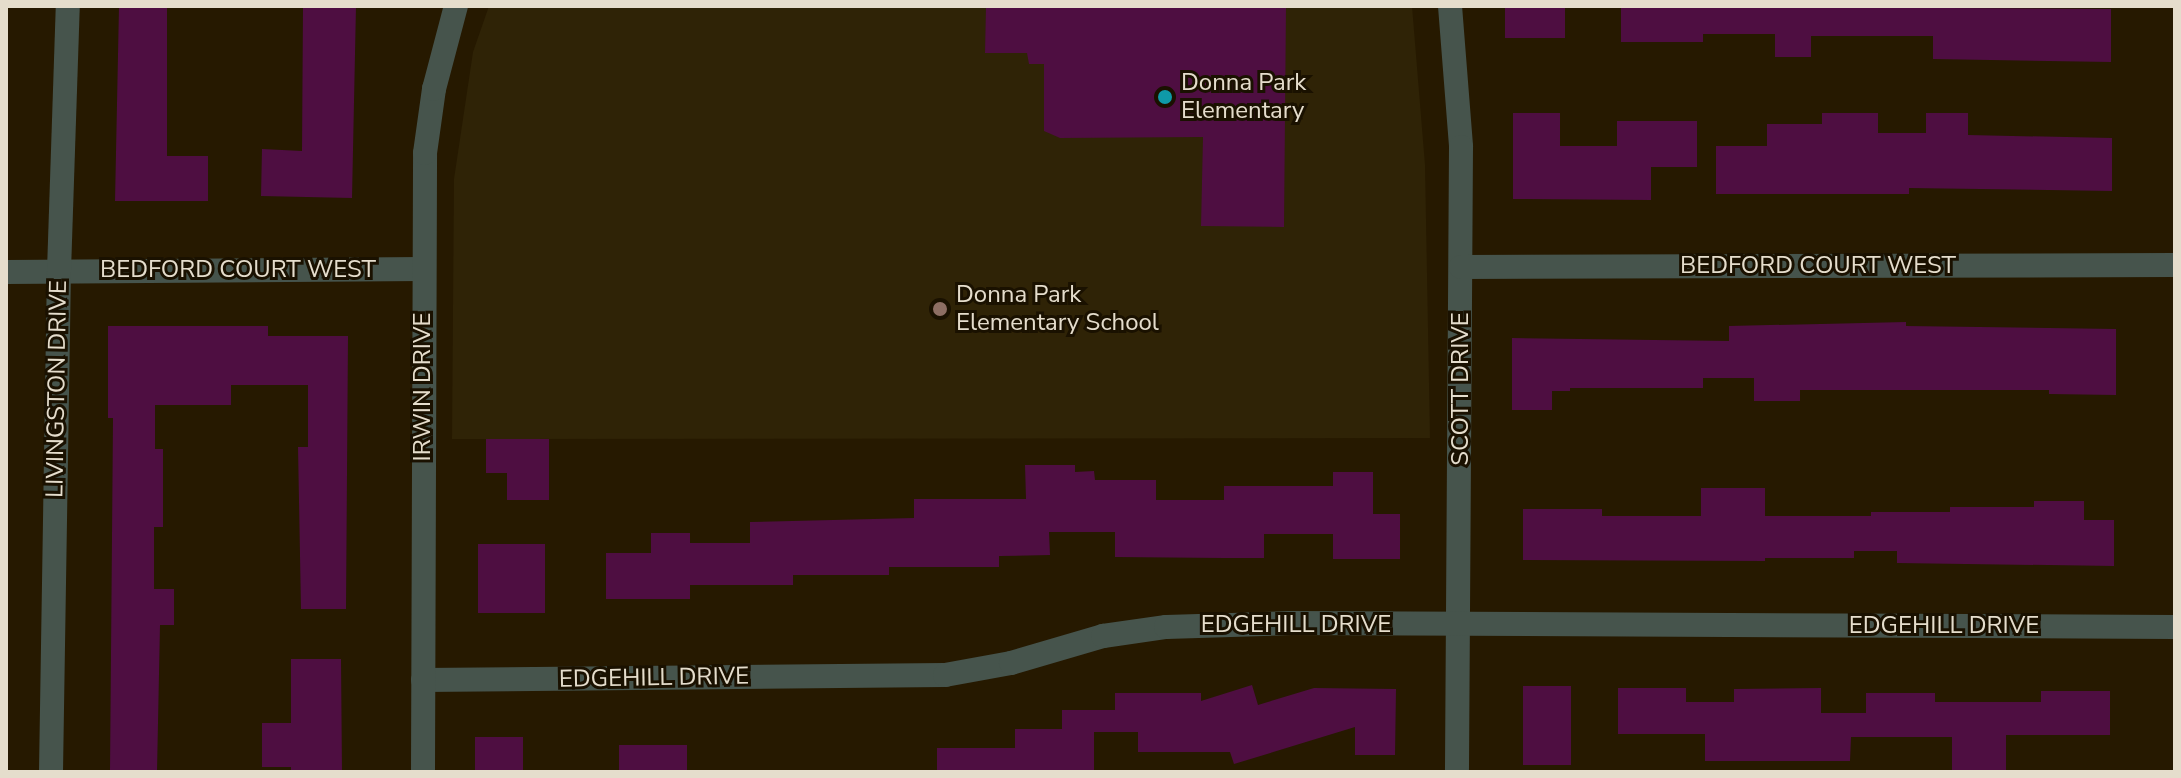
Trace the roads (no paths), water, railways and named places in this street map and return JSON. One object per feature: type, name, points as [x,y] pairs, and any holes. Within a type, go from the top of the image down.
[{"type":"street","name":"LIVINGSTON DRIVE","points":[[51,772],[59,271],[68,6]]},
{"type":"street","name":"IRWIN DRIVE","points":[[423,772],[423,269],[427,140],[434,89],[456,6]]},
{"type":"street","name":"SCOTT DRIVE","points":[[1450,6],[1461,147],[1457,772]]},
{"type":"street","name":"BEDFORD COURT WEST","points":[[1461,267],[2175,265]]},
{"type":"street","name":"BEDFORD COURT WEST","points":[[6,272],[423,269]]},
{"type":"street","name":"EDGEHILL DRIVE","points":[[423,680],[945,675],[1011,663],[1103,636],[1166,627],[1291,623],[2175,627]]},
{"type":"place","name":"Donna Park Elementary","points":[[1165,97]]},
{"type":"place","name":"Donna Park Elementary School","points":[[940,309]]}]
